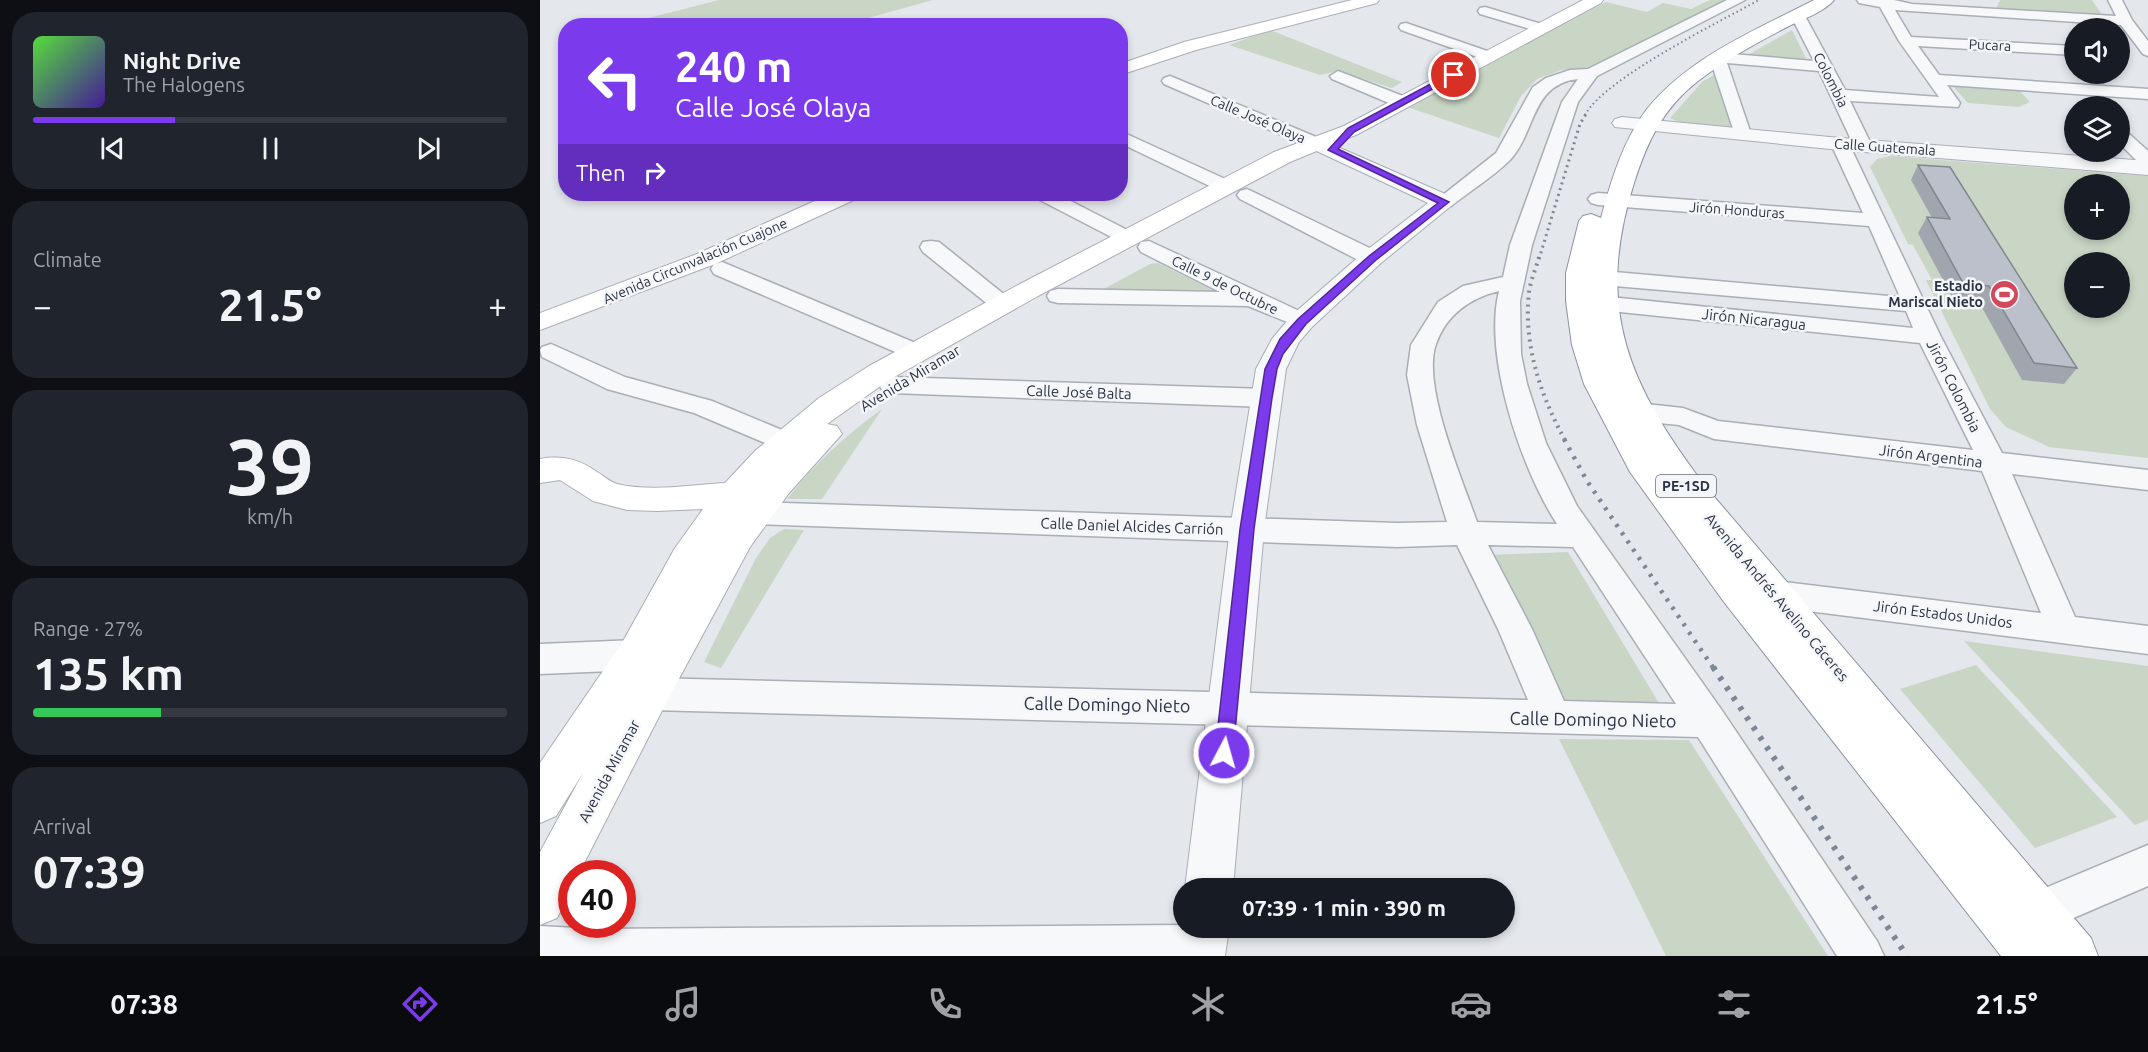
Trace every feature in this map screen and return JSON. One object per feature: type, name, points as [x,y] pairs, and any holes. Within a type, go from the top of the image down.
[{"type":"main road","points":[[1128,67],[1190,46],[1371,0]]},
{"type":"main road","name":"Avenida Miramar","points":[[540,801],[636,655],[688,558],[743,504],[784,442],[854,388],[1003,305],[1139,243],[1333,141],[1592,0]]},
{"type":"main road","name":"Avenida Andrés Avelino Cáceres","points":[[1826,0],[1799,8],[1665,76],[1637,104],[1634,124],[1610,192],[1611,230],[1591,289],[1612,346],[1646,472],[1737,591],[2022,919],[2073,956]]},
{"type":"main road","name":"Avenida Andrés Avelino Cáceres","points":[[1634,124],[1661,106],[1678,88],[1719,59],[1799,8]]},
{"type":"main road","name":"Avenida Circunvalación Cuajone","points":[[540,322],[706,259],[833,201]]},
{"type":"main road","name":"Avenida Miramar","points":[[542,895],[723,560],[743,504],[775,486],[823,437],[892,385],[1058,296],[1139,243]]},
{"type":"main road","name":"Avenida Andrés Avelino Cáceres","points":[[1632,424],[1776,593],[2022,919],[2033,956]]},
{"type":"main road","name":"Calle Daniel Alcides Carrión","points":[[540,471],[560,468],[575,474],[592,487],[611,494],[743,504]]},
{"type":"street","points":[[1210,878],[1247,529],[1271,369],[1286,339],[1302,321],[1372,258],[1503,156],[1539,90],[1552,81],[1570,75],[1591,73],[1738,0]]},
{"type":"street","points":[[1864,0],[1989,7],[2096,18]]},
{"type":"street","points":[[2115,0],[2124,18]]},
{"type":"street","points":[[1839,95],[1952,103],[1906,40],[1886,2]]},
{"type":"street","name":"Colombia","points":[[1799,8],[1824,67],[1839,95],[1851,145]]},
{"type":"street","points":[[1485,11],[1540,28]]},
{"type":"street","points":[[1406,27],[1488,56]]},
{"type":"street","points":[[2130,28],[2148,53]]},
{"type":"street","name":"Pucara","points":[[1906,40],[2064,49]]},
{"type":"street","points":[[2130,54],[2148,53]]},
{"type":"street","points":[[1742,134],[1719,59],[1824,67]]},
{"type":"street","points":[[1591,73],[1570,102],[1521,245],[1512,281],[1507,326],[1514,384],[1522,413],[1547,477],[1565,512],[1708,721],[1862,956]]},
{"type":"street","points":[[1338,76],[1402,102]]},
{"type":"street","points":[[1934,79],[2148,94]]},
{"type":"street","name":"Calle José Olaya","points":[[1170,81],[1333,141],[1444,202]]},
{"type":"street","points":[[2070,88],[2078,96]]},
{"type":"street","name":"Calle Guatemala","points":[[1634,124],[1851,145],[2148,168]]},
{"type":"street","points":[[1128,140],[1372,258]]},
{"type":"street","name":"Jirón Colombia","points":[[1851,145],[1873,212],[1914,305],[1994,463],[2064,629]]},
{"type":"street","points":[[2130,145],[2148,162]]},
{"type":"street","name":"Jirón Honduras","points":[[1610,192],[1873,212]]},
{"type":"street","name":"Calle 9 de Octubre","points":[[1057,201],[1251,299],[1302,321]]},
{"type":"street","points":[[931,247],[1003,305]]},
{"type":"street","points":[[722,269],[916,352]]},
{"type":"street","points":[[1512,281],[1471,291],[1446,307],[1423,345],[1420,375],[1430,425],[1466,533],[1515,628],[1554,718]]},
{"type":"street","name":"Jirón Nicaragua","points":[[1591,289],[1914,305]]},
{"type":"street","name":"Jirón Nicaragua","points":[[1591,289],[1929,336]]},
{"type":"street","points":[[1058,296],[1251,299]]},
{"type":"street","points":[[552,352],[616,383],[703,407],[784,442]]},
{"type":"street","name":"Calle José Balta","points":[[892,385],[1266,398]]},
{"type":"street","name":"Jirón Argentina","points":[[1632,424],[1688,436],[1714,430],[2148,480]]},
{"type":"street","name":"Calle Daniel Alcides Carrión","points":[[743,504],[1397,535],[1466,533],[1583,536]]},
{"type":"street","name":"Jirón Estados Unidos","points":[[1737,591],[1776,593],[2148,640]]},
{"type":"street","points":[[540,659],[636,655]]},
{"type":"street","name":"Calle Domingo Nieto","points":[[650,694],[1708,721]]},
{"type":"street","points":[[2022,919],[2148,865]]},
{"type":"street","points":[[540,948],[594,951],[1202,943]]},
{"type":"green space","points":[[719,0],[933,0],[868,18],[649,18]]},
{"type":"green space","points":[[1710,0],[1725,0],[1587,68],[1561,70],[1537,79],[1521,96],[1499,138],[1407,107],[1606,2],[1647,12],[1663,3],[1691,9]]},
{"type":"green space","points":[[2000,0],[2092,0],[2104,18],[1996,9]]},
{"type":"green space","points":[[1270,30],[1402,82],[1392,88],[1338,71],[1320,75],[1229,45]]},
{"type":"green space","points":[[1792,30],[1807,60],[1746,56]]},
{"type":"green space","points":[[1714,75],[1732,129],[1688,126],[1670,118],[1703,81]]},
{"type":"green space","points":[[1949,82],[2015,86],[2030,102],[2019,107],[1968,103]]},
{"type":"green space","name":"Estadio Mariscal Nieto","points":[[1891,156],[2122,174],[2064,174],[2064,240],[2130,240],[2130,175],[2148,176],[2148,458],[2049,447],[2006,427],[1990,409],[1926,280],[1932,280],[1913,245],[1908,244],[1870,167],[1877,159]]},
{"type":"green space","points":[[1158,263],[1215,291],[1213,296],[1102,290],[1150,264]]},
{"type":"green space","points":[[882,409],[822,499],[787,499],[831,451]]},
{"type":"green space","points":[[784,529],[804,530],[721,668],[704,662],[756,558],[770,538]]},
{"type":"green space","points":[[1568,552],[1662,708],[1567,706],[1487,555]]},
{"type":"green space","points":[[1964,641],[2148,666],[2148,820],[2135,825]]},
{"type":"green space","points":[[1976,665],[2117,817],[2035,848],[1900,689]]},
{"type":"green space","points":[[1559,739],[1689,740],[1828,956],[1666,956]]},
{"type":"building","points":[[1918,165],[1950,167],[2077,368],[2034,363],[1989,286],[1963,283],[1927,217],[1950,219]]},
{"type":"railway","points":[[1585,115],[1596,101],[1638,69],[1664,52],[1759,0]]},
{"type":"railway","points":[[1539,259],[1580,124],[1586,114]]},
{"type":"railway","points":[[1539,257],[1529,293],[1531,351],[1541,388],[1565,440]]},
{"type":"railway","points":[[1564,439],[1587,481],[1714,669]]},
{"type":"railway","points":[[1713,667],[1907,956]]},
{"type":"place","name":"Estadio Mariscal Nieto","points":[[2004,294]]},
{"type":"route","points":[[1224,753],[1247,529],[1271,369],[1286,339],[1302,321],[1372,258],[1444,202],[1332,150],[1351,130],[1454,75]]}]
